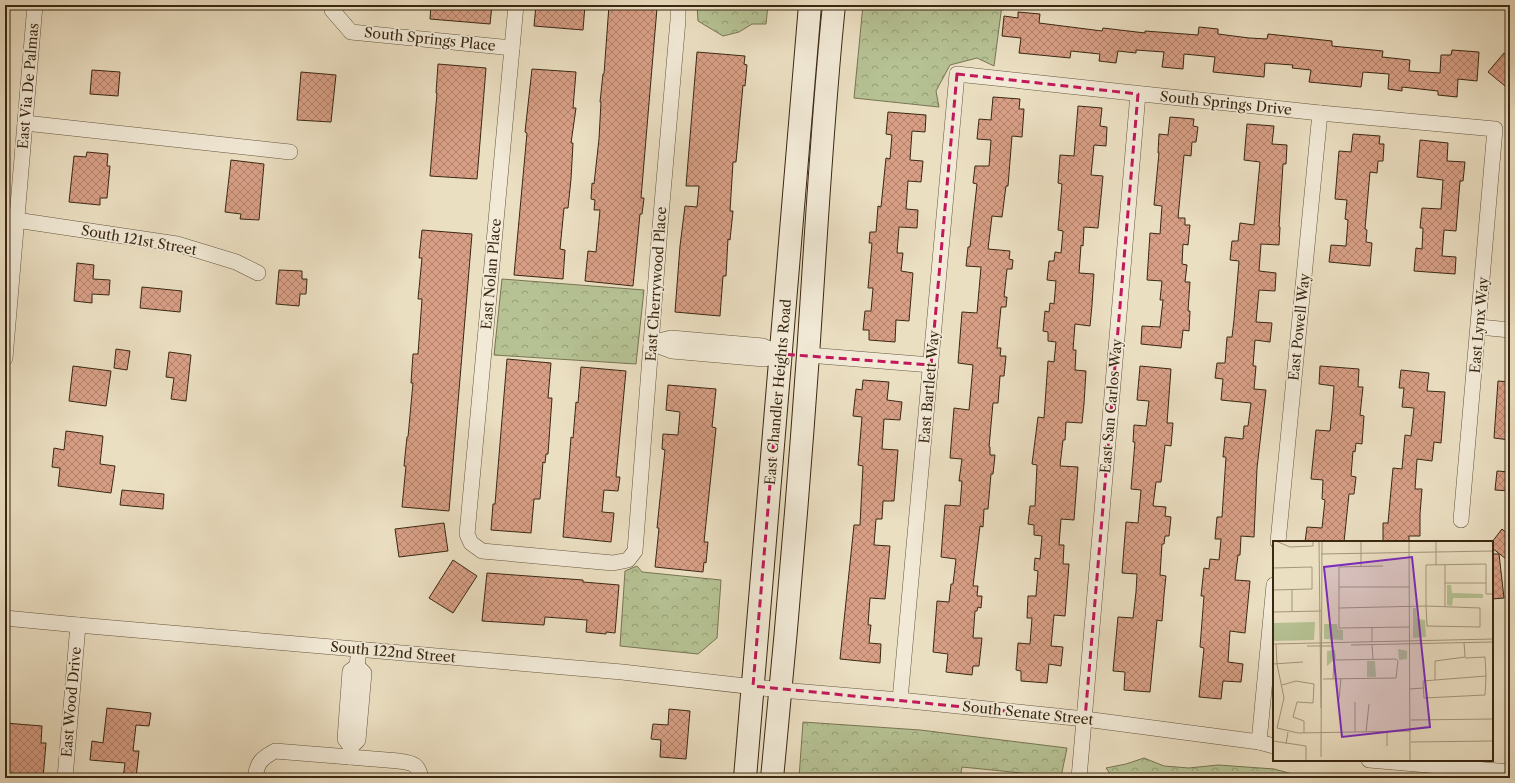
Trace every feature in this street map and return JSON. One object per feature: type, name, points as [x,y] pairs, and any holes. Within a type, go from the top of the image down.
[{"type":"main road","name":"East Chandler Heights Road","points":[[745,778],[810,5]]},
{"type":"main road","name":"East Chandler Heights Road","points":[[772,778],[781,690],[808,355],[826,85],[834,5]]},
{"type":"main road","points":[[781,354],[808,355]]},
{"type":"street","name":"East Via De Palmas","points":[[5,358],[35,5]]},
{"type":"street","name":"East Nolan Place","points":[[516,5],[467,534],[470,543],[482,551],[613,563],[628,560]]},
{"type":"street","name":"East Cherrywood Place","points":[[628,560],[635,551],[678,5]]},
{"type":"street","name":"South Springs Place","points":[[332,10],[351,32],[512,48]]},
{"type":"street","name":"South Springs Drive","points":[[957,74],[1320,113],[1495,129]]},
{"type":"street","name":"East Bartlett Way","points":[[900,700],[957,74]]},
{"type":"street","name":"East San Carlos Way","points":[[1079,778],[1138,94]]},
{"type":"street","name":"East Powell Way","points":[[1278,541],[1320,113]]},
{"type":"street","points":[[25,123],[290,152]]},
{"type":"street","name":"East Lynx Way","points":[[1461,520],[1479,327],[1495,129]]},
{"type":"street","name":"South 121st Street","points":[[16,220],[98,231],[177,244],[236,262],[258,273]]},
{"type":"street","points":[[1479,327],[1510,330]]},
{"type":"street","points":[[651,344],[672,351],[715,348],[764,359],[781,354]]},
{"type":"street","points":[[808,355],[931,365]]},
{"type":"street","points":[[1259,742],[1273,595]]},
{"type":"street","name":"South 122nd Street","points":[[5,618],[622,672],[781,690]]},
{"type":"street","name":"East Wood Drive","points":[[65,778],[78,625]]},
{"type":"street","points":[[350,752],[358,740],[354,709],[364,673],[357,666],[359,649]]},
{"type":"street","name":"South Senate Street","points":[[781,690],[900,700],[1085,719],[1259,742],[1273,746]]},
{"type":"street","points":[[255,778],[256,769],[262,758],[275,750],[350,752],[398,761],[413,764],[419,769],[421,778]]},
{"type":"street","points":[[1381,761],[1510,772]]},
{"type":"highlighted area","points":[[957,74],[1138,94],[1085,719],[753,686],[781,354],[931,365]]},
{"type":"green space","points":[[697,5],[768,5],[766,24],[752,24],[739,32],[723,36],[698,21]]},
{"type":"green space","points":[[863,5],[1002,5],[994,66],[977,58],[950,65],[936,91],[939,107],[854,98]]},
{"type":"green space","points":[[502,279],[644,290],[636,364],[494,355]]},
{"type":"green space","points":[[637,566],[642,572],[721,580],[717,638],[698,654],[620,646],[625,571]]},
{"type":"green space","points":[[803,722],[920,730],[1067,748],[1061,777],[962,767],[960,778],[799,778]]},
{"type":"green space","points":[[1144,758],[1164,766],[1189,768],[1218,765],[1274,769],[1307,778],[1113,778],[1106,768],[1126,764]]},
{"type":"building","points":[[431,5],[492,5],[490,24],[430,19]]},
{"type":"building","points":[[536,5],[585,5],[583,30],[534,26]]},
{"type":"building","points":[[609,5],[657,8],[641,198],[644,198],[642,214],[640,214],[633,286],[585,281],[588,251],[596,252],[600,210],[594,210],[595,200],[591,199],[599,139],[600,102],[604,74]]},
{"type":"building","points":[[1018,12],[1040,14],[1039,23],[1102,31],[1103,28],[1145,33],[1145,31],[1198,35],[1199,27],[1218,29],[1218,34],[1249,38],[1267,39],[1268,34],[1332,41],[1332,46],[1383,51],[1382,57],[1410,60],[1409,71],[1440,73],[1441,55],[1451,55],[1452,50],[1479,52],[1477,81],[1458,79],[1457,97],[1438,95],[1438,91],[1402,87],[1402,91],[1388,89],[1389,74],[1363,72],[1361,87],[1309,82],[1311,70],[1292,68],[1293,65],[1265,63],[1264,77],[1213,72],[1215,57],[1184,54],[1183,69],[1162,67],[1164,52],[1136,50],[1136,53],[1118,51],[1116,63],[1099,61],[1100,54],[1071,51],[1070,58],[1019,53],[1021,38],[1002,36],[1004,16],[1018,18]]},
{"type":"building","points":[[697,52],[745,56],[744,64],[747,65],[745,86],[743,85],[736,162],[733,162],[730,211],[733,211],[730,240],[728,239],[726,276],[723,276],[720,316],[675,312],[680,246],[685,206],[697,207],[699,186],[686,186]]},
{"type":"building","points":[[1504,53],[1510,58],[1510,90],[1488,72]]},
{"type":"building","points":[[438,64],[486,68],[477,179],[430,176]]},
{"type":"building","points":[[532,69],[576,72],[573,108],[576,108],[571,143],[573,143],[571,179],[568,208],[564,208],[560,249],[565,250],[563,279],[514,275],[527,133],[525,132]]},
{"type":"building","points":[[92,70],[120,72],[118,96],[90,94]]},
{"type":"building","points":[[301,72],[336,75],[331,122],[297,120]]},
{"type":"building","points":[[993,97],[1020,99],[1019,109],[1024,109],[1022,137],[1012,136],[1008,186],[1006,186],[1002,217],[992,216],[988,249],[1010,251],[1009,259],[1013,260],[1012,269],[1007,269],[1004,297],[1007,297],[1006,307],[1001,307],[997,348],[1001,348],[1000,356],[1006,356],[1004,376],[1000,376],[998,403],[993,403],[989,447],[990,455],[995,455],[993,474],[991,474],[988,509],[984,509],[983,527],[980,526],[973,586],[978,586],[977,596],[982,596],[981,608],[978,607],[977,611],[975,611],[973,638],[982,638],[979,666],[973,666],[972,675],[946,672],[948,654],[933,652],[937,601],[949,602],[956,559],[941,557],[945,505],[960,506],[962,481],[959,481],[962,459],[950,458],[954,408],[969,410],[973,365],[958,363],[962,312],[977,313],[981,267],[966,266],[968,247],[970,247],[977,184],[973,183],[975,166],[989,166],[991,140],[977,139],[979,119],[991,120]]},
{"type":"building","points":[[1078,106],[1102,108],[1100,126],[1107,127],[1106,146],[1094,145],[1091,175],[1103,176],[1098,228],[1084,227],[1083,246],[1081,245],[1079,273],[1094,274],[1092,305],[1090,326],[1075,324],[1073,350],[1076,350],[1075,370],[1086,371],[1084,404],[1082,423],[1066,422],[1065,440],[1063,440],[1060,466],[1078,467],[1074,520],[1061,519],[1059,545],[1064,545],[1063,564],[1069,564],[1065,616],[1054,615],[1051,646],[1063,647],[1061,666],[1049,664],[1047,683],[1021,681],[1021,671],[1016,670],[1018,643],[1030,644],[1032,618],[1027,618],[1028,596],[1036,596],[1038,571],[1034,570],[1035,558],[1040,559],[1042,536],[1034,535],[1034,525],[1028,524],[1030,506],[1035,506],[1037,465],[1032,464],[1038,417],[1044,418],[1048,361],[1054,362],[1056,342],[1048,341],[1048,332],[1043,331],[1045,311],[1049,312],[1050,303],[1054,304],[1056,281],[1047,280],[1049,261],[1054,261],[1055,252],[1061,253],[1063,231],[1058,230],[1062,184],[1058,183],[1060,155],[1074,156]]},
{"type":"building","points":[[888,112],[926,115],[925,132],[912,131],[910,160],[923,161],[921,182],[908,181],[906,209],[918,210],[917,228],[899,227],[897,253],[903,253],[901,271],[913,273],[909,321],[896,320],[895,342],[869,340],[869,330],[863,330],[865,311],[871,311],[873,288],[868,288],[872,243],[869,243],[870,232],[876,232],[878,206],[881,207],[886,158],[890,159],[892,135],[886,134]]},
{"type":"building","points":[[1170,117],[1194,119],[1193,126],[1198,127],[1196,142],[1192,142],[1191,156],[1184,155],[1178,218],[1185,218],[1185,225],[1190,225],[1188,245],[1183,244],[1182,264],[1187,265],[1185,282],[1190,282],[1188,311],[1190,311],[1189,331],[1183,330],[1181,348],[1141,344],[1142,326],[1160,327],[1163,300],[1160,300],[1162,281],[1147,280],[1150,233],[1160,234],[1162,206],[1154,205],[1159,153],[1159,134],[1168,135]]},
{"type":"building","points":[[1247,124],[1274,126],[1272,144],[1287,145],[1286,164],[1283,164],[1279,245],[1261,244],[1259,271],[1276,273],[1275,291],[1259,290],[1256,322],[1272,323],[1270,342],[1255,340],[1253,366],[1256,366],[1254,389],[1266,390],[1257,468],[1254,537],[1241,536],[1240,555],[1238,555],[1235,580],[1250,581],[1245,633],[1230,631],[1228,662],[1243,664],[1241,682],[1223,681],[1221,699],[1199,697],[1204,648],[1200,647],[1204,596],[1201,596],[1204,568],[1209,569],[1210,559],[1219,560],[1221,539],[1215,539],[1217,517],[1222,517],[1226,457],[1223,457],[1225,437],[1243,439],[1244,426],[1248,426],[1251,403],[1221,400],[1223,379],[1215,378],[1217,363],[1225,363],[1227,337],[1232,337],[1239,261],[1230,260],[1232,241],[1238,241],[1240,223],[1254,225],[1260,162],[1244,160]]},
{"type":"building","points":[[1353,134],[1380,136],[1379,144],[1384,144],[1383,161],[1378,161],[1377,173],[1370,172],[1365,229],[1367,230],[1366,242],[1372,243],[1370,266],[1329,262],[1331,245],[1346,246],[1348,220],[1345,219],[1347,200],[1335,199],[1339,151],[1351,152]]},
{"type":"building","points":[[1420,140],[1448,143],[1447,161],[1465,162],[1463,181],[1460,181],[1456,231],[1444,230],[1442,256],[1456,257],[1455,274],[1414,271],[1416,248],[1422,249],[1423,228],[1420,228],[1422,208],[1441,209],[1443,180],[1417,177]]},
{"type":"building","points":[[87,152],[108,154],[107,166],[110,166],[107,198],[100,198],[100,205],[69,202],[74,156],[86,157]]},
{"type":"building","points":[[231,160],[264,164],[259,220],[240,219],[241,214],[225,212]]},
{"type":"building","points":[[422,230],[472,234],[449,511],[402,507],[406,466],[404,466],[413,383],[411,383],[413,354],[418,354],[422,299],[418,299],[422,258],[419,258]]},
{"type":"building","points":[[77,263],[94,265],[93,279],[110,280],[109,295],[92,294],[92,303],[74,301]]},
{"type":"building","points":[[279,270],[302,271],[302,279],[307,279],[306,294],[300,294],[299,306],[276,304]]},
{"type":"building","points":[[142,287],[182,291],[180,312],[140,308]]},
{"type":"building","points":[[116,349],[130,351],[127,370],[114,368]]},
{"type":"building","points":[[169,352],[191,355],[186,401],[171,399],[174,378],[166,377]]},
{"type":"building","points":[[507,359],[551,363],[548,398],[552,398],[548,454],[546,454],[545,463],[543,462],[540,499],[534,499],[531,533],[491,530],[493,504],[495,504]]},
{"type":"building","points":[[73,366],[111,371],[106,406],[69,401]]},
{"type":"building","points":[[1140,366],[1171,369],[1167,423],[1173,423],[1171,446],[1165,445],[1161,482],[1156,482],[1153,506],[1166,507],[1165,516],[1171,517],[1169,536],[1165,536],[1164,544],[1162,544],[1160,575],[1166,576],[1162,621],[1157,620],[1150,692],[1124,690],[1125,672],[1113,671],[1118,617],[1133,618],[1136,592],[1137,574],[1122,573],[1126,522],[1138,523],[1141,490],[1131,489],[1135,442],[1133,442],[1134,425],[1146,426],[1149,401],[1137,400]]},
{"type":"building","points":[[1320,366],[1359,369],[1358,387],[1363,387],[1360,415],[1364,416],[1362,444],[1356,443],[1355,452],[1353,451],[1351,476],[1356,477],[1354,494],[1349,494],[1344,541],[1305,541],[1307,527],[1322,528],[1325,500],[1322,499],[1323,480],[1311,479],[1316,430],[1330,431],[1334,386],[1319,384]]},
{"type":"building","points":[[581,367],[626,371],[616,477],[620,477],[618,491],[604,490],[602,512],[614,513],[611,542],[563,537],[571,437],[573,438]]},
{"type":"building","points":[[1401,370],[1429,373],[1427,391],[1445,392],[1441,443],[1434,442],[1432,461],[1417,459],[1415,489],[1422,489],[1420,536],[1409,536],[1409,541],[1383,541],[1383,523],[1388,523],[1393,468],[1402,469],[1405,435],[1411,436],[1414,408],[1402,407],[1404,388],[1399,388]]},
{"type":"building","points":[[863,380],[889,382],[887,400],[902,402],[900,420],[884,419],[882,449],[898,450],[894,501],[883,501],[882,519],[876,519],[874,545],[890,546],[885,599],[870,598],[868,625],[871,625],[869,643],[881,644],[880,663],[840,659],[854,525],[860,525],[863,466],[858,465],[862,417],[853,416],[856,389],[862,390]]},
{"type":"building","points":[[1498,381],[1510,382],[1510,440],[1494,438]]},
{"type":"building","points":[[668,385],[716,389],[712,427],[716,428],[704,542],[708,542],[706,563],[704,562],[703,572],[655,567],[659,528],[657,528],[665,450],[662,449],[663,434],[678,435],[680,412],[666,410]]},
{"type":"building","points":[[66,431],[103,436],[100,464],[115,466],[111,493],[58,486],[60,468],[52,467],[54,448],[64,450]]},
{"type":"building","points":[[1497,471],[1510,472],[1510,491],[1495,490]]},
{"type":"building","points":[[122,490],[164,494],[163,509],[120,505]]},
{"type":"building","points":[[444,523],[448,551],[399,557],[395,529]]},
{"type":"building","points":[[1502,529],[1510,536],[1510,562],[1493,549],[1493,541]]},
{"type":"building","points":[[1493,554],[1499,554],[1504,598],[1493,599]]},
{"type":"building","points":[[453,560],[477,576],[453,613],[429,598]]},
{"type":"building","points":[[487,573],[583,580],[583,582],[619,585],[615,633],[606,632],[606,634],[586,632],[587,620],[545,617],[544,625],[482,621]]},
{"type":"building","points":[[107,708],[151,713],[149,726],[136,725],[133,751],[139,751],[136,778],[123,778],[125,763],[90,760],[92,741],[103,743]]},
{"type":"building","points":[[669,709],[690,711],[686,759],[660,757],[661,740],[651,739],[653,724],[668,725]]},
{"type":"building","points":[[5,723],[42,726],[41,743],[46,743],[43,778],[5,778]]}]
